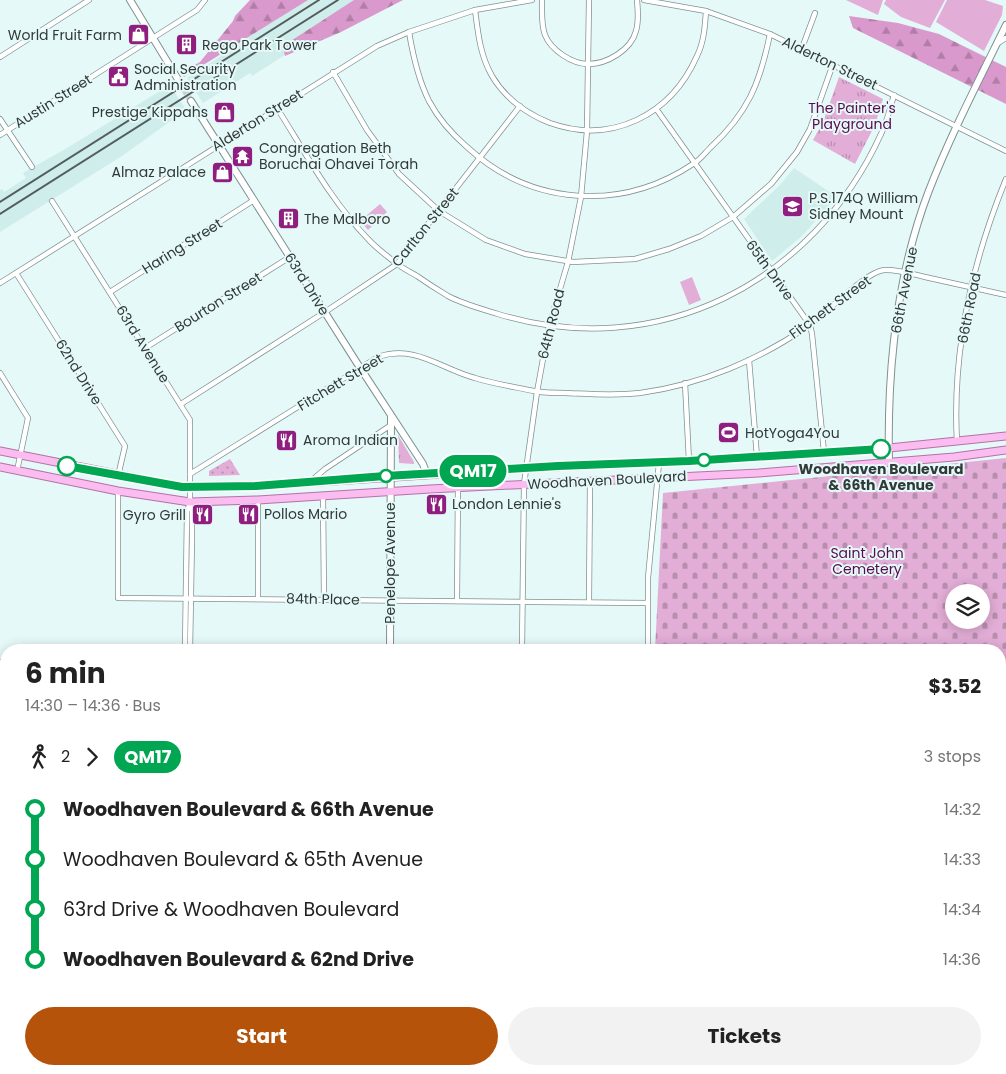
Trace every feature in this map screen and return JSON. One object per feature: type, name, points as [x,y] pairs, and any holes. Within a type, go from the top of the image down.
[{"type":"main road","name":"Woodhaven Boulevard","points":[[0,451],[118,476],[190,487],[256,486],[526,468],[757,457],[889,448],[1006,436]]},
{"type":"main road","name":"Woodhaven Boulevard","points":[[0,467],[118,491],[190,502],[258,500],[458,487],[659,479],[954,458],[1006,450]]},
{"type":"street","points":[[0,57],[90,0]]},
{"type":"street","points":[[130,0],[179,81]]},
{"type":"street","name":"Austin Street","points":[[0,135],[197,10],[205,0]]},
{"type":"street","name":"Alderton Street","points":[[0,283],[377,46],[409,32],[474,10],[532,0]]},
{"type":"street","points":[[542,0],[543,24],[546,37],[551,44],[567,57],[579,63],[589,64],[608,60],[626,48],[636,32],[637,0]]},
{"type":"street","name":"64th Road","points":[[522,644],[524,484],[537,392],[549,326],[568,262],[581,197],[587,131],[589,0]]},
{"type":"street","name":"Alderton Street","points":[[644,0],[706,11],[770,34],[802,48],[1006,151]]},
{"type":"street","points":[[474,10],[480,50],[492,76],[504,92],[538,118],[565,128],[587,131],[618,127],[656,110],[682,83],[698,55],[704,31],[706,11]]},
{"type":"street","points":[[802,48],[815,13]]},
{"type":"street","name":"66th Avenue","points":[[889,462],[893,344],[915,235],[928,194],[957,126],[1006,25]]},
{"type":"street","points":[[409,32],[416,70],[429,101],[451,133],[479,159],[509,177],[540,190],[581,197],[613,194],[653,184],[694,164],[727,132],[747,104],[762,71],[770,34]]},
{"type":"street","points":[[996,44],[1006,38]]},
{"type":"street","points":[[333,72],[367,130],[400,174],[439,211],[486,240],[525,254],[568,262],[635,259],[669,249],[701,236],[733,218],[771,184],[797,152],[810,129],[833,64]]},
{"type":"street","points":[[277,108],[347,216],[369,241],[397,264],[450,297],[484,310],[549,326],[588,329],[635,325],[682,315],[742,290],[771,271],[807,241],[837,207],[863,169],[882,132],[894,95]]},
{"type":"street","name":"63rd Drive","points":[[191,101],[390,415],[391,476]]},
{"type":"street","name":"Carlton Street","points":[[181,404],[397,264],[520,106]]},
{"type":"street","name":"65th Drive","points":[[656,110],[810,325],[824,452]]},
{"type":"street","points":[[0,119],[32,167]]},
{"type":"street","name":"66th Road","points":[[957,442],[958,368],[971,287],[989,220],[1006,179]]},
{"type":"street","name":"Haring Street","points":[[110,292],[254,200]]},
{"type":"street","name":"63rd Avenue","points":[[52,201],[190,420],[190,502],[192,521],[190,644]]},
{"type":"street","name":"Bourton Street","points":[[145,348],[290,256]]},
{"type":"street","name":"Fitchett Street","points":[[190,474],[361,368],[389,354],[424,357],[474,378],[537,392],[599,395],[640,393],[712,375],[749,360],[810,325],[868,277],[883,270],[906,273],[1006,295]]},
{"type":"street","name":"62nd Drive","points":[[16,273],[125,446],[118,476]]},
{"type":"street","points":[[749,360],[757,457]]},
{"type":"street","points":[[0,373],[28,418],[17,471]]},
{"type":"street","points":[[685,383],[689,461]]},
{"type":"street","points":[[390,415],[423,464],[427,475]]},
{"type":"street","points":[[309,483],[325,469],[391,425]]},
{"type":"street","points":[[648,644],[648,578],[659,479],[659,463]]},
{"type":"street","name":"Penelope Avenue","points":[[390,644],[391,476]]},
{"type":"street","points":[[589,602],[590,482]]},
{"type":"street","points":[[456,601],[458,487]]},
{"type":"street","name":"84th Place","points":[[118,491],[118,598],[648,603]]},
{"type":"street","points":[[323,496],[324,600]]},
{"type":"street","points":[[258,500],[258,599]]},
{"type":"street","name":"63rd Avenue","points":[[185,644],[187,511],[190,502]]},
{"type":"shaded area","points":[[256,0],[397,0],[308,40],[252,76],[250,73],[203,103],[187,78],[221,56],[213,44]]},
{"type":"shaded area","points":[[170,85],[186,110],[122,156],[0,232],[0,190],[2,189],[4,192],[26,178],[23,173]]},
{"type":"shaded area","name":"P.S.174Q William Sidney Mount","points":[[794,168],[837,197],[802,236],[772,261],[744,219],[780,185]]},
{"type":"green space","points":[[250,0],[308,0],[184,77],[181,73],[200,62],[235,16]]},
{"type":"green space","points":[[354,0],[403,0],[341,32],[285,56],[283,46]]},
{"type":"green space","points":[[846,0],[883,0],[878,15]]},
{"type":"green space","points":[[886,0],[945,0],[930,28],[901,17],[884,4]]},
{"type":"green space","points":[[947,0],[985,0],[1003,6],[1002,15],[984,51],[936,22]]},
{"type":"green space","points":[[849,16],[898,23],[939,34],[1006,67],[1006,104],[853,28]]},
{"type":"green space","name":"The Painter's Playground","points":[[839,77],[883,99],[875,125],[855,164],[813,140],[823,122]]},
{"type":"green space","points":[[380,204],[387,212],[368,230],[360,221]]},
{"type":"green space","points":[[692,277],[701,300],[689,305],[680,282]]},
{"type":"green space","points":[[398,435],[414,462],[414,464],[399,463]]},
{"type":"green space","name":"Saint John Cemetery","points":[[1006,458],[1006,644],[655,644],[663,493]]},
{"type":"green space","points":[[230,459],[240,475],[209,476],[209,471]]},
{"type":"tunnel","points":[[179,81],[191,101]]},
{"type":"railway","points":[[0,202],[319,0]]},
{"type":"railway","points":[[0,214],[338,0]]},
{"type":"bus line","name":"QM17","points":[[67,466],[182,487],[256,486],[385,476],[558,466],[659,463],[881,449]]},
{"type":"place","name":"World Fruit Farm","points":[[138,35]]},
{"type":"place","name":"Rego Park Tower","points":[[186,45]]},
{"type":"place","name":"Social Security Administration","points":[[118,77]]},
{"type":"place","name":"Prestige Kippahs","points":[[224,112]]},
{"type":"place","name":"Congregation Beth Boruchai Ohavei Torah","points":[[243,156]]},
{"type":"place","name":"Almaz Palace","points":[[222,172]]},
{"type":"place","name":"P.S.174Q William Sidney Mount","points":[[793,206]]},
{"type":"place","name":"The Malboro","points":[[288,219]]},
{"type":"place","name":"HotYoga4You","points":[[729,433]]},
{"type":"place","name":"Aroma Indian","points":[[287,440]]},
{"type":"place","name":"Woodhaven Boulevard & 66th Avenue","points":[[881,449]]},
{"type":"place","name":"London Lennie's","points":[[436,504]]},
{"type":"place","name":"Pollos Mario","points":[[248,514]]},
{"type":"place","name":"Gyro Grill","points":[[202,515]]}]
